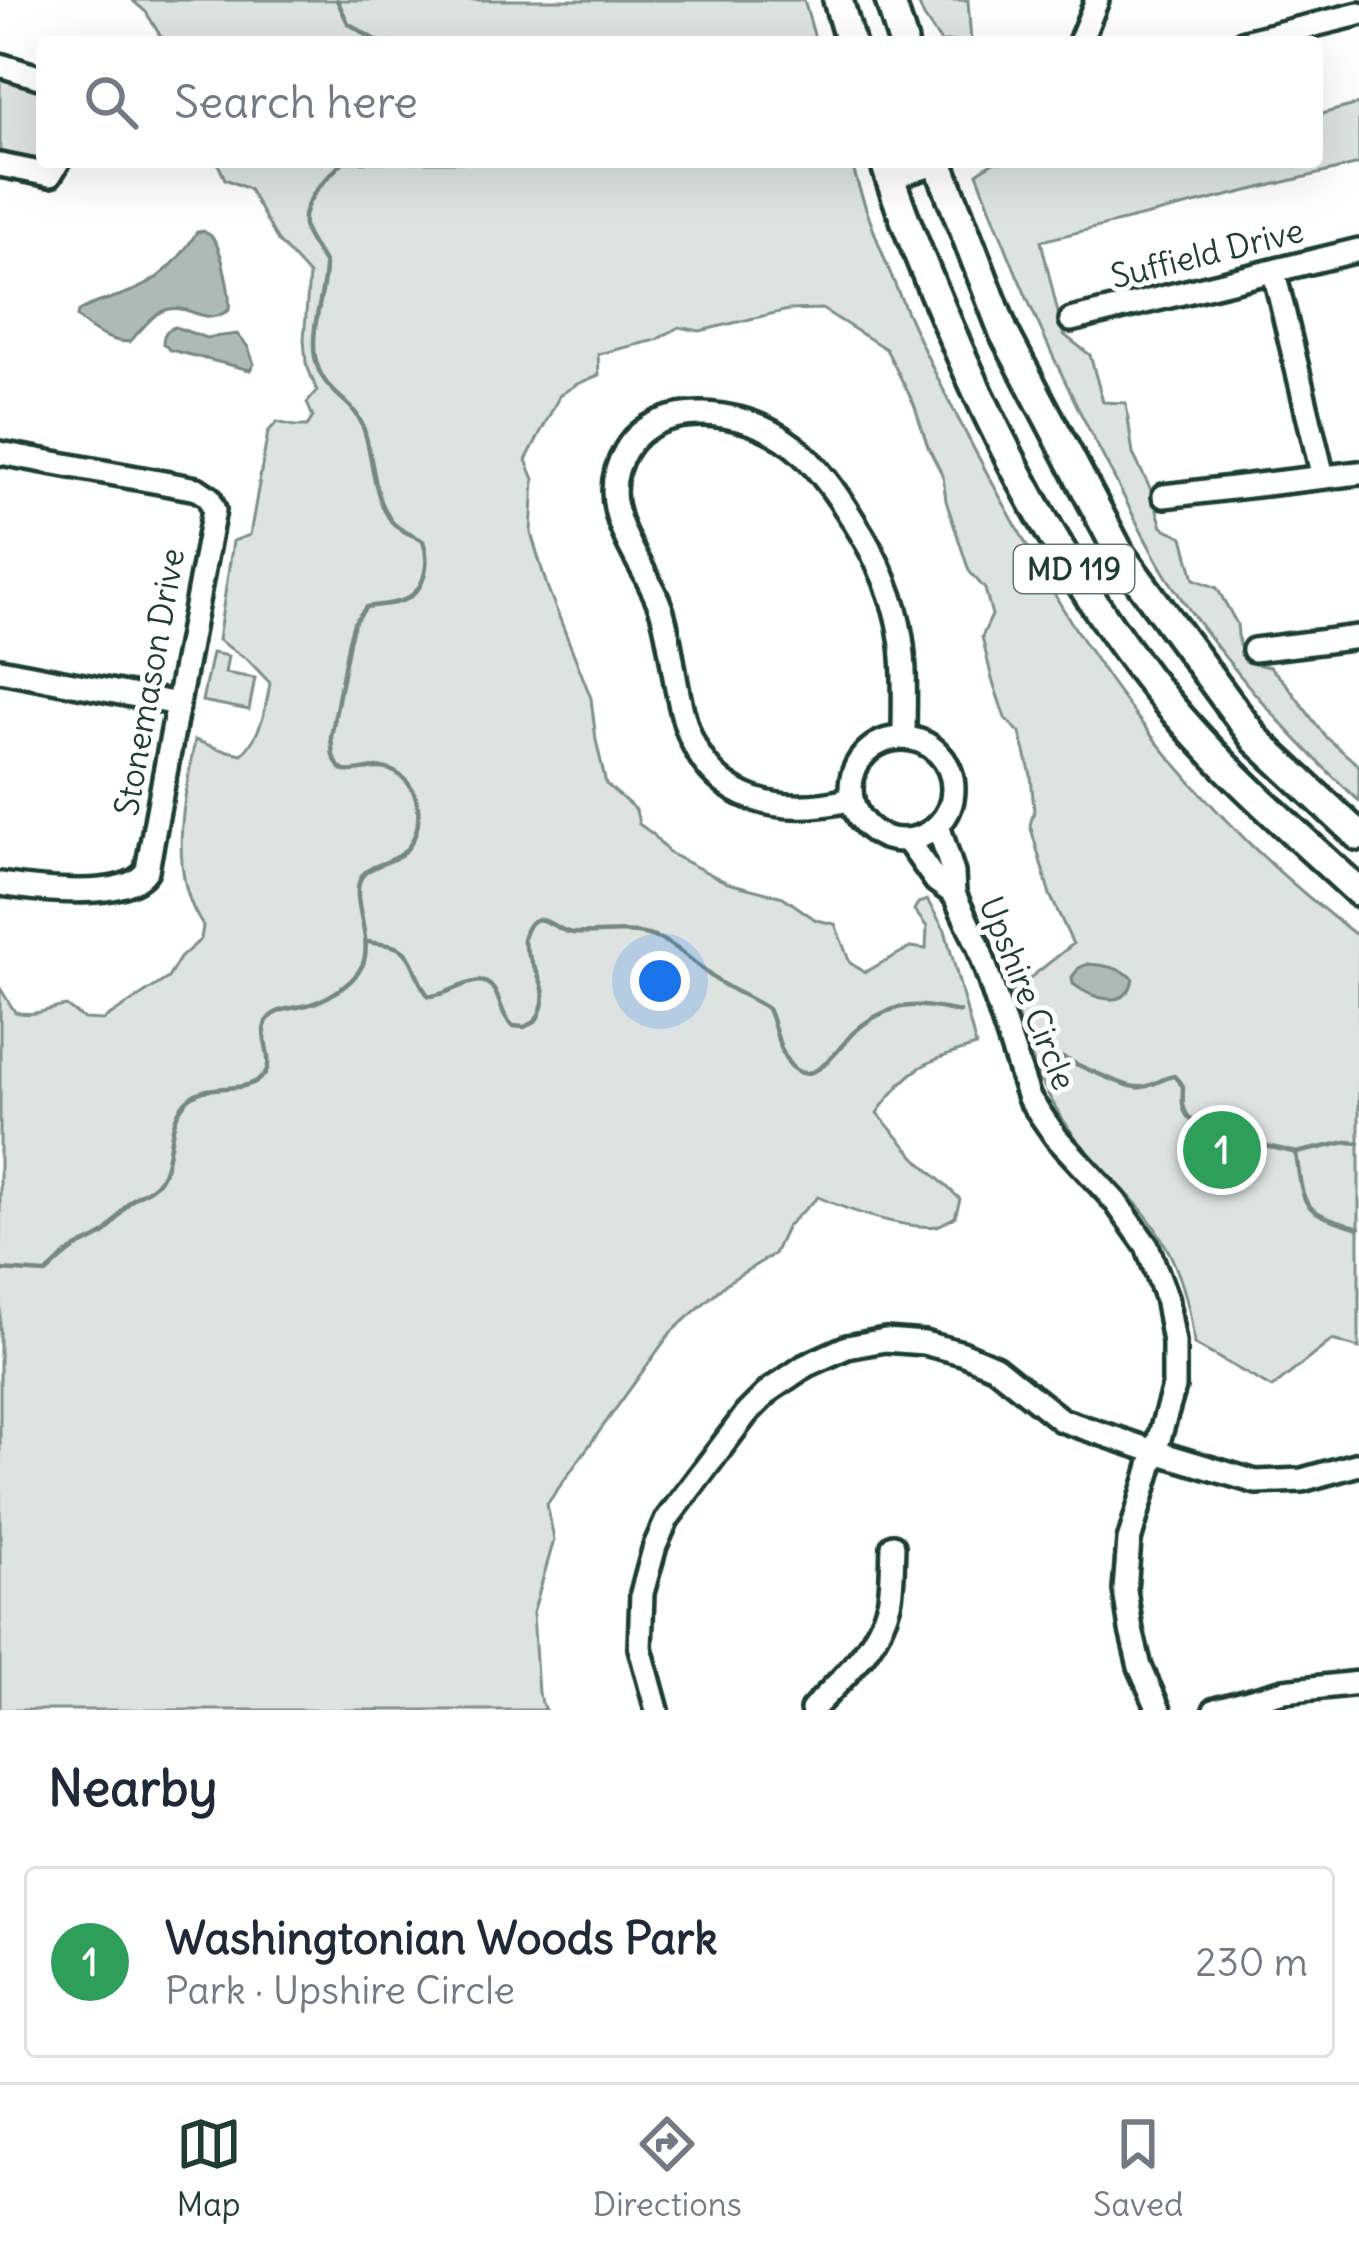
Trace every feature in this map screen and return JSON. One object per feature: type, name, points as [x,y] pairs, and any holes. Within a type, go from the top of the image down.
[{"type":"main road","points":[[838,0],[848,36]]},
{"type":"main road","points":[[890,0],[901,36]]},
{"type":"main road","name":"MD 119","points":[[942,168],[1004,333],[1121,556],[1256,740],[1359,836]]},
{"type":"main road","name":"MD 119","points":[[887,170],[972,383],[1021,481],[1078,576],[1138,666],[1231,774],[1359,892]]},
{"type":"street","points":[[1082,36],[1097,0]]},
{"type":"street","points":[[1269,36],[1359,14]]},
{"type":"street","points":[[0,65],[36,76]]},
{"type":"street","points":[[0,165],[50,175],[54,168]]},
{"type":"street","name":"Suffield Drive","points":[[1072,320],[1359,250]]},
{"type":"street","points":[[1274,272],[1324,477]]},
{"type":"street","points":[[852,799],[803,809],[773,805],[720,780],[701,757],[687,729],[662,610],[620,529],[614,500],[616,470],[639,434],[680,414],[730,417],[777,434],[816,465],[863,535],[894,603],[904,673],[904,738]]},
{"type":"street","name":"Stonemason Drive","points":[[0,453],[196,489],[209,497],[214,510],[148,870],[131,885],[61,891],[0,884]]},
{"type":"street","points":[[1164,496],[1359,473]]},
{"type":"street","points":[[1254,650],[1359,637]]},
{"type":"street","points":[[0,670],[178,704]]},
{"type":"street","points":[[904,738],[932,747],[950,770],[953,785],[952,800],[938,826],[907,840],[878,834],[866,825],[857,813],[851,784],[855,769],[875,746],[904,738]]},
{"type":"street","name":"Upshire Circle","points":[[938,826],[953,873],[953,894]]},
{"type":"street","name":"Upshire Circle","points":[[907,840],[937,881],[953,894],[978,945],[1029,1098],[1056,1138],[1115,1201],[1147,1246],[1166,1297],[1174,1342],[1174,1387],[1129,1541],[1125,1590],[1140,1667],[1159,1710]]},
{"type":"street","points":[[657,1710],[640,1648],[642,1593],[667,1520],[747,1413],[770,1390],[847,1347],[885,1340],[924,1342],[962,1353],[995,1367],[1061,1420],[1256,1482],[1302,1480],[1359,1464]]},
{"type":"street","points":[[812,1710],[856,1666],[877,1637],[890,1600],[893,1546]]},
{"type":"street","points":[[1215,1710],[1284,1691],[1359,1683]]},
{"type":"shaded area","points":[[132,0],[804,0],[814,36],[160,36]]},
{"type":"shaded area","points":[[917,0],[968,0],[971,36],[937,36]]},
{"type":"shaded area","points":[[0,72],[36,83],[36,164],[0,156]]},
{"type":"shaded area","points":[[1359,104],[1359,164],[1041,241],[1063,334],[1090,355],[1103,402],[1126,403],[1133,454],[1162,527],[1183,537],[1194,579],[1217,588],[1237,624],[1239,645],[1249,663],[1270,667],[1325,736],[1359,766],[1359,801],[1257,696],[1160,565],[1054,358],[977,173],[984,168],[1323,168],[1323,113]]},
{"type":"shaded area","points":[[220,168],[853,168],[881,249],[935,374],[1043,575],[1100,667],[1200,793],[1276,869],[1359,937],[1359,1348],[1332,1340],[1272,1388],[1194,1344],[1188,1304],[1167,1249],[1146,1215],[1077,1140],[1042,1081],[1011,993],[1073,944],[1050,895],[1030,825],[1034,811],[1031,775],[1020,733],[1005,718],[992,679],[982,637],[992,615],[985,589],[969,571],[946,501],[943,476],[886,349],[822,309],[788,310],[700,331],[679,327],[656,340],[598,354],[599,375],[560,395],[526,460],[534,479],[531,533],[591,698],[606,784],[636,810],[639,824],[669,853],[728,883],[783,897],[816,920],[835,924],[850,963],[865,972],[911,947],[926,949],[927,927],[914,910],[927,900],[945,930],[976,1046],[919,1069],[877,1113],[960,1199],[955,1217],[937,1226],[909,1225],[818,1197],[787,1226],[774,1254],[728,1282],[671,1332],[547,1504],[554,1540],[533,1613],[538,1693],[545,1710],[0,1710],[0,988],[15,1012],[66,1006],[84,1019],[103,1020],[168,978],[180,958],[201,939],[203,926],[185,882],[181,834],[195,740],[242,754],[258,730],[270,683],[248,660],[218,640],[233,541],[250,535],[268,432],[277,422],[307,426],[313,417],[307,403],[317,391],[306,363],[304,340],[309,275],[278,241],[249,189],[225,179]]},
{"type":"shaded area","points":[[203,231],[219,251],[229,310],[205,316],[169,309],[152,318],[129,342],[101,334],[77,317],[88,306],[157,277]]},
{"type":"shaded area","points":[[175,327],[206,338],[237,334],[254,364],[250,370],[170,350],[164,338]]},
{"type":"shaded area","points":[[212,653],[228,656],[225,673],[255,678],[249,710],[202,701]]},
{"type":"shaded area","points":[[1088,964],[1128,975],[1133,978],[1130,989],[1117,999],[1108,999],[1081,989],[1072,977]]},
{"type":"waterway","points":[[337,0],[348,23],[369,36]]},
{"type":"waterway","points":[[0,1270],[46,1273],[74,1249],[106,1232],[131,1200],[158,1182],[177,1115],[191,1097],[261,1078],[268,1064],[264,1032],[269,1018],[328,997],[358,973],[366,944],[358,895],[362,876],[402,854],[415,833],[415,796],[401,776],[385,768],[344,771],[333,756],[331,737],[354,623],[366,607],[398,602],[414,593],[424,577],[426,559],[423,541],[395,525],[385,511],[362,424],[324,379],[315,357],[325,265],[307,235],[305,211],[337,168]]},
{"type":"waterway","points":[[368,942],[405,953],[429,996],[473,982],[488,984],[509,1022],[524,1027],[535,1022],[544,998],[523,939],[532,921],[538,919],[573,933],[648,935],[668,943],[718,981],[768,1009],[784,1056],[805,1073],[824,1065],[853,1033],[883,1013],[919,1006],[960,1012]]},
{"type":"waterway","points":[[1050,1052],[1136,1087],[1174,1076],[1183,1086],[1185,1112],[1196,1123],[1222,1136],[1296,1153],[1309,1206],[1359,1228]]},
{"type":"waterway","points":[[1296,1153],[1359,1143]]},
{"type":"place","name":"Washingtonian Woods Park","points":[[1222,1150]]}]
